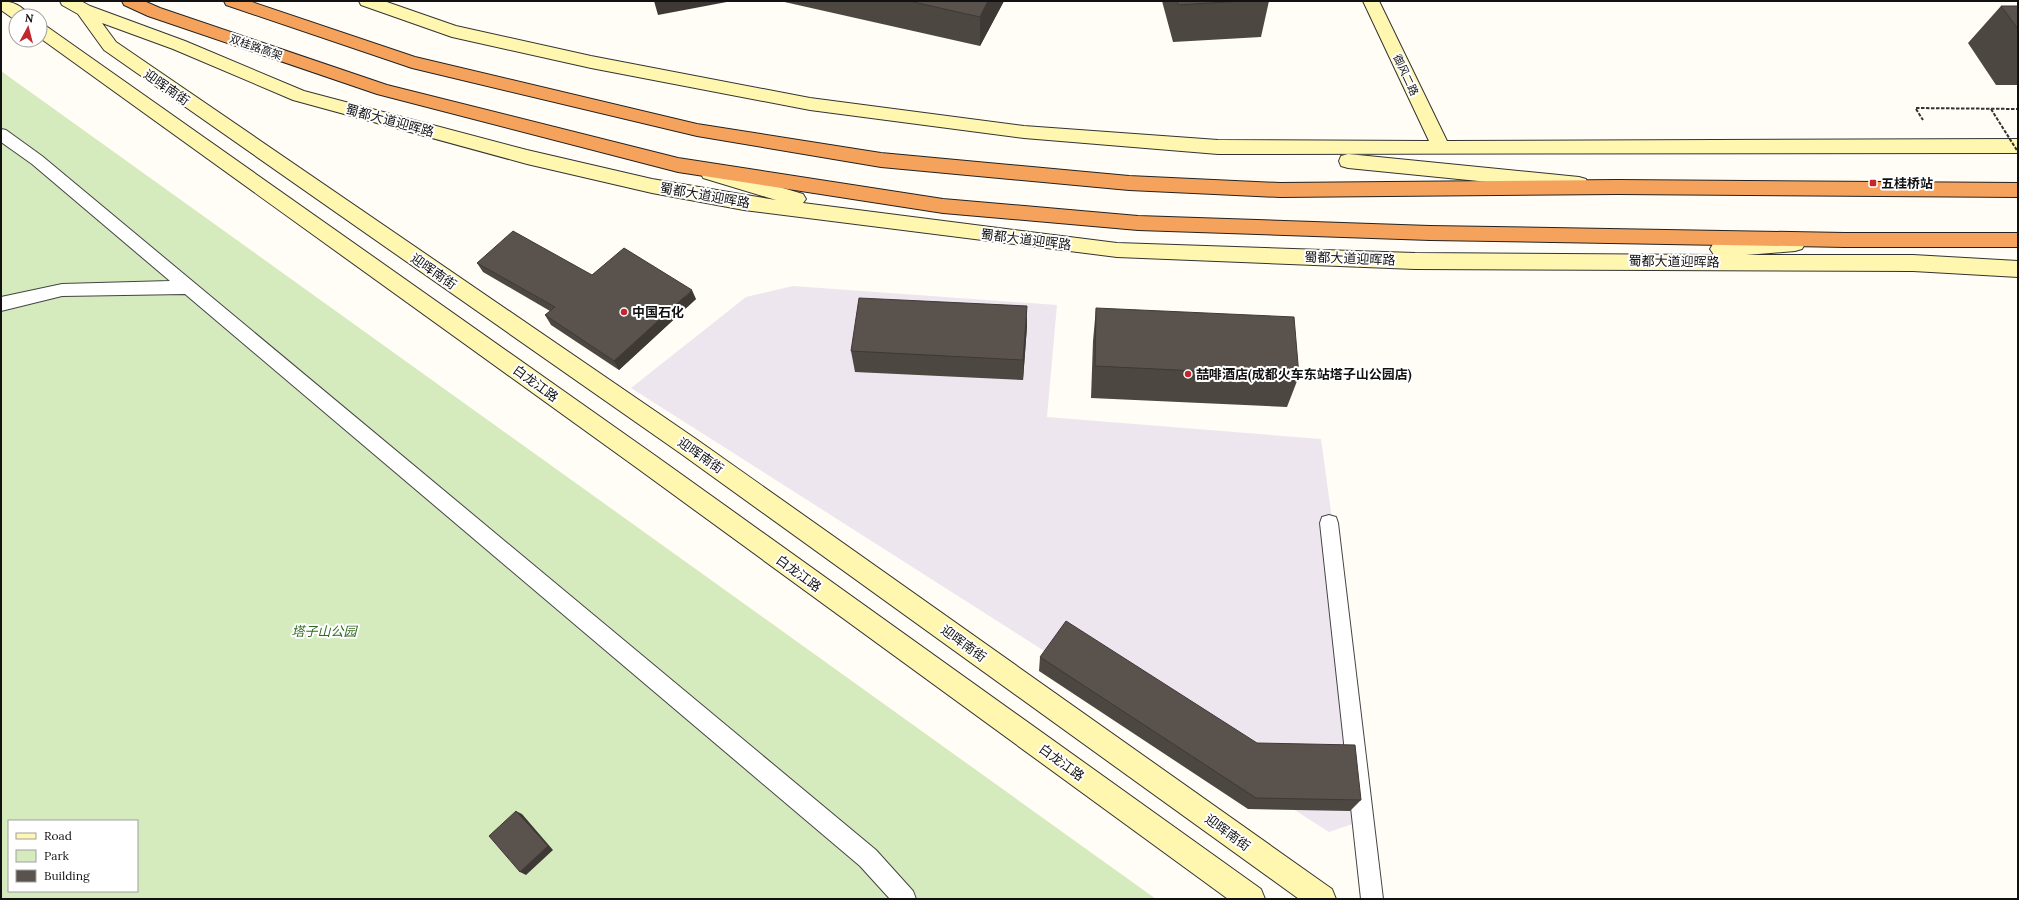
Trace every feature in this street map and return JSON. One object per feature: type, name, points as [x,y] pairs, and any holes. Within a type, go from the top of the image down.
[{"type":"highway","name":"双桂路高架","points":[[130,1],[161,14],[383,90]]},
{"type":"highway","points":[[232,1],[412,62],[698,130],[880,160],[1129,183],[1280,190],[1618,188],[2018,190]]},
{"type":"highway","name":"蜀都大道迎晖路","points":[[383,90],[554,134],[696,168],[943,206],[1138,223],[1284,226],[1430,233],[1845,240],[2018,240]]},
{"type":"main road","points":[[367,1],[452,30],[591,62],[810,104],[1024,132],[1218,148],[1618,188]]},
{"type":"main road","name":"御风二路","points":[[1371,1],[1441,148]]},
{"type":"main road","points":[[1,2],[10,8]]},
{"type":"main road","name":"蜀都大道迎晖路","points":[[76,5],[179,45],[299,96],[527,157],[652,186],[744,203],[1117,250],[1415,261],[1543,260],[1913,263],[2018,269]]},
{"type":"main road","name":"迎晖南街","points":[[76,5],[110,46],[688,446],[1322,899]]},
{"type":"main road","name":"白龙江路","points":[[48,36],[346,247],[1251,899]]},
{"type":"main road","points":[[1218,148],[2018,146]]},
{"type":"main road","points":[[696,168],[858,218]]},
{"type":"main road","points":[[1543,260],[1845,240]]},
{"type":"lane","points":[[1,134],[38,160],[868,858],[905,899]]},
{"type":"lane","points":[[1,304],[62,290],[189,287]]},
{"type":"lane","points":[[1329,522],[1372,899]]},
{"type":"path","points":[[1916,108],[2018,109]]},
{"type":"path","points":[[1991,109],[2018,152]]},
{"type":"shaded area","points":[[793,286],[1057,305],[1047,417],[1321,439],[1373,817],[1329,832],[631,388],[746,297]]},
{"type":"green space","name":"塔子山公园","points":[[1,71],[1156,899],[1,899]]},
{"type":"building","points":[[909,1],[988,1],[980,17]]},
{"type":"building","points":[[1177,1],[1244,1],[1178,5]]},
{"type":"building","points":[[2001,6],[2018,6],[2018,29]]},
{"type":"building","points":[[513,231],[592,275],[624,248],[692,290],[614,361],[545,315],[555,307],[477,263]]},
{"type":"building","points":[[859,298],[1027,306],[1023,360],[851,351]]},
{"type":"building","points":[[1096,308],[1294,317],[1299,376],[1095,366]]},
{"type":"building","points":[[1066,621],[1257,743],[1355,745],[1361,800],[1256,798],[1040,657]]},
{"type":"building","points":[[516,811],[548,846],[520,872],[489,836]]},
{"type":"place","name":"五桂桥站","points":[[1873,183]]},
{"type":"place","name":"中国石化","points":[[624,312]]},
{"type":"place","name":"喆啡酒店(成都火车东站塔子山公园店)","points":[[1188,374]]}]
